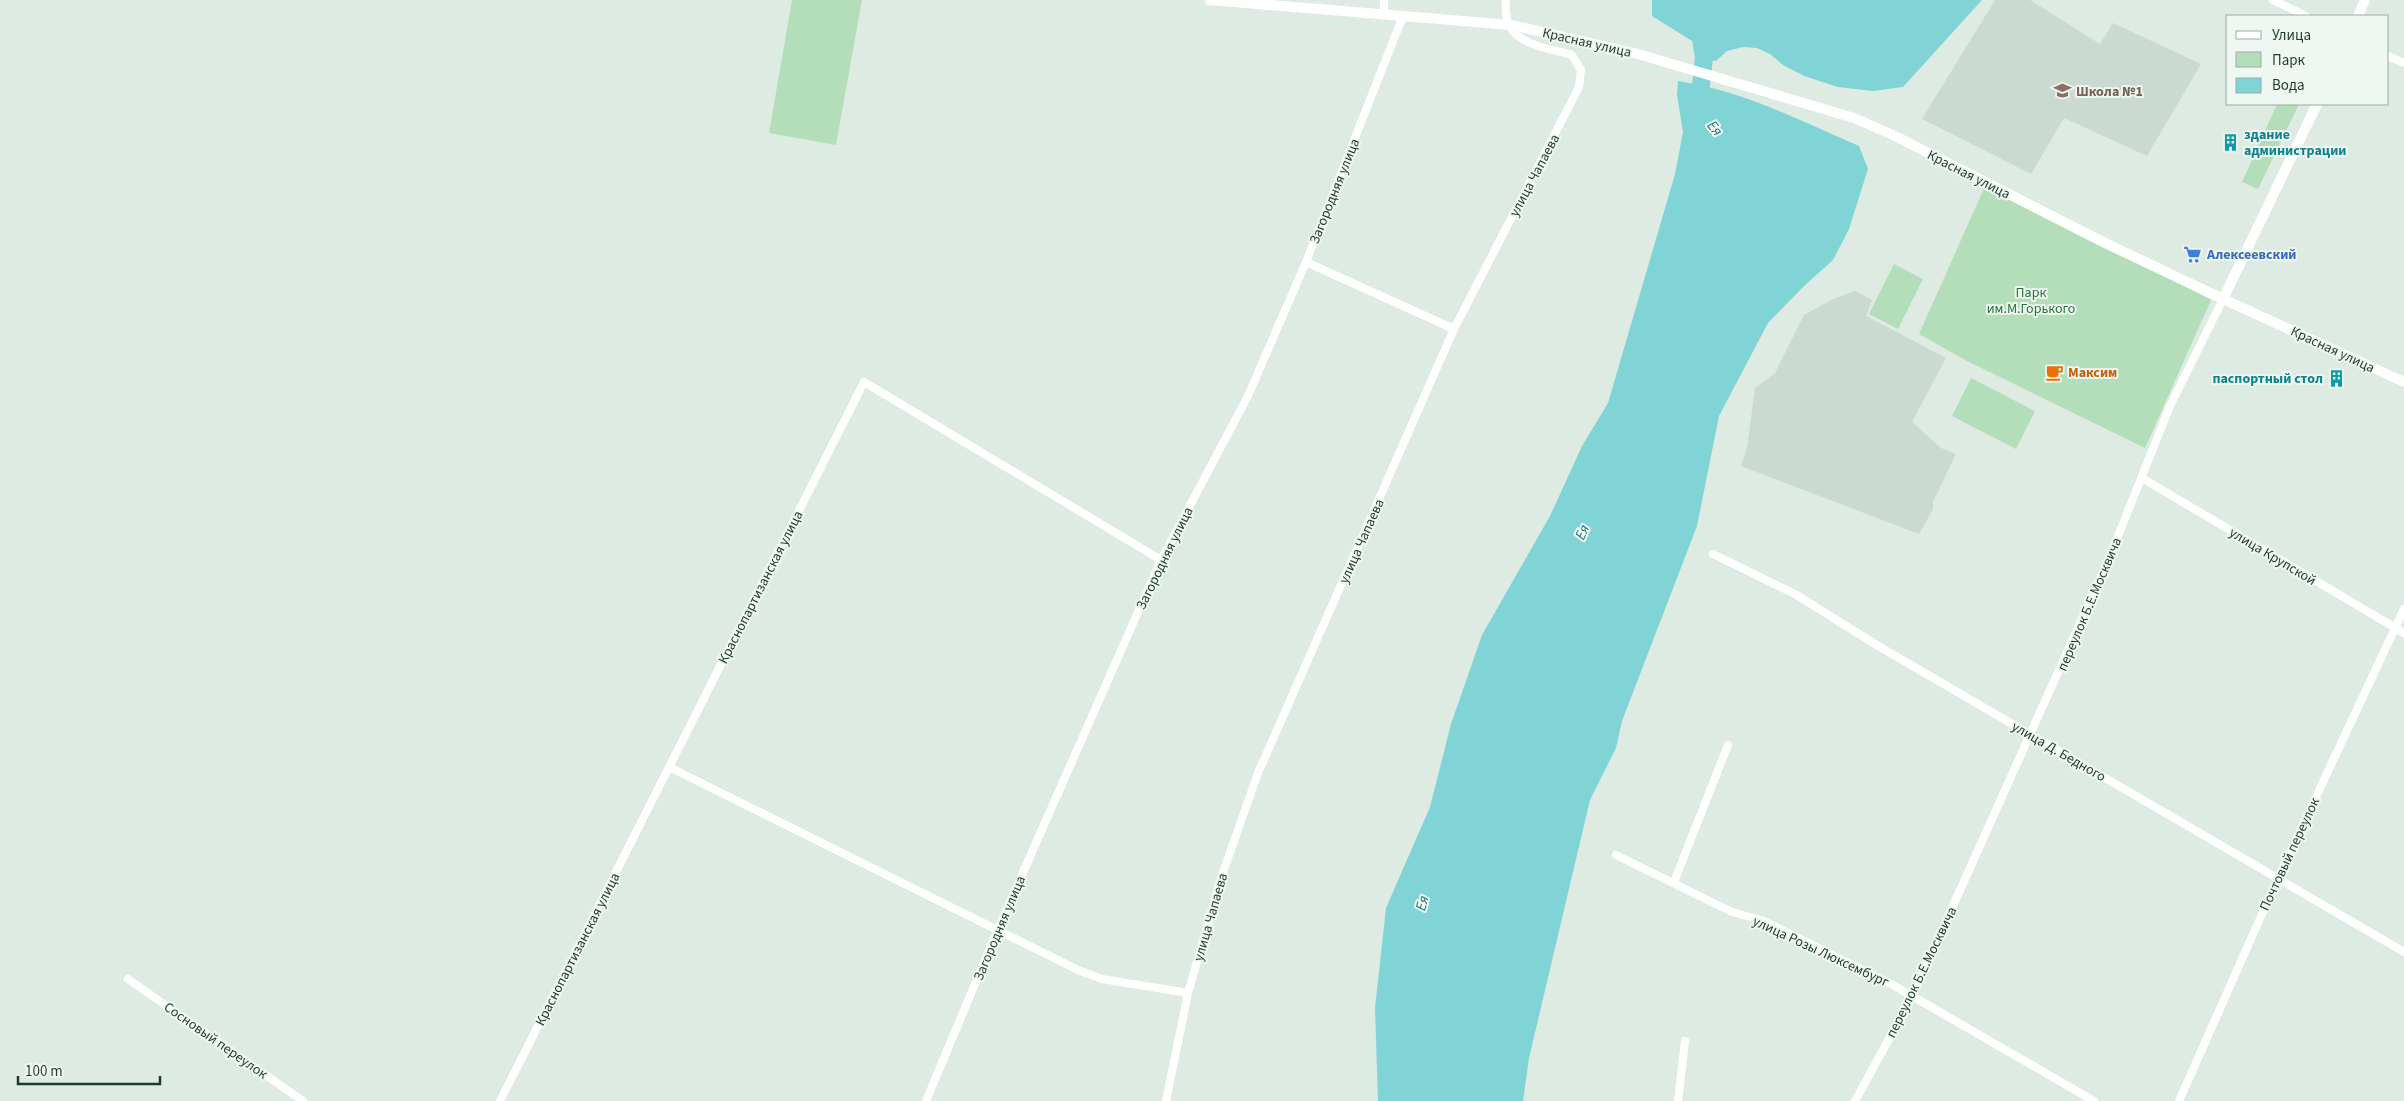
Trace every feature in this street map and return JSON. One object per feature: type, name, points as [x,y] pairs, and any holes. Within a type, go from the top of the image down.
[{"type":"street","name":"Красная улица","points":[[1210,0],[1511,25],[1638,54],[1854,118],[1895,136],[2095,238],[2404,382]]},
{"type":"street","points":[[1384,0],[1384,14]]},
{"type":"street","points":[[1506,0],[1505,14],[1511,25]]},
{"type":"street","points":[[2274,0],[2304,15]]},
{"type":"street","points":[[2358,15],[2365,0]]},
{"type":"street","name":"Загородняя улица","points":[[926,1101],[998,930],[1161,560],[1248,396],[1306,262],[1403,16]]},
{"type":"street","name":"улица Чапаева","points":[[1166,1101],[1188,993],[1221,878],[1258,773],[1454,329],[1579,87],[1581,70],[1572,55],[1526,43],[1516,34],[1511,25]]},
{"type":"street","points":[[2389,56],[2404,63]]},
{"type":"street","name":"переулок Б.Е.Москвича","points":[[1855,1101],[1912,997],[2108,561],[2170,406],[2318,105]]},
{"type":"street","points":[[1306,262],[1454,329]]},
{"type":"street","name":"Краснопартизанская улица","points":[[500,1101],[864,382],[1161,560]]},
{"type":"street","name":"улица Крупской","points":[[2142,478],[2404,633]]},
{"type":"street","name":"улица Д. Бедного","points":[[1713,554],[1795,594],[2404,952]]},
{"type":"street","name":"Почтовый переулок","points":[[2179,1101],[2278,878],[2404,609]]},
{"type":"street","points":[[1674,882],[1728,744]]},
{"type":"street","points":[[669,767],[998,930],[1102,979],[1188,993]]},
{"type":"street","name":"улица Розы Люксембург","points":[[1616,854],[1732,912],[1764,920],[1893,985],[2094,1101]]},
{"type":"street","name":"Сосновый переулок","points":[[128,980],[303,1101]]},
{"type":"street","points":[[1678,1101],[1685,1041]]},
{"type":"shaded area","name":"Школа №1","points":[[1995,0],[2030,0],[2100,44],[2113,23],[2201,64],[2147,156],[2064,118],[2031,174],[1922,119]]},
{"type":"shaded area","points":[[1855,291],[1872,300],[1866,316],[1946,358],[1912,422],[1941,448],[1956,454],[1933,502],[1933,509],[1919,534],[1741,466],[1747,448],[1755,388],[1775,373],[1804,315],[1833,299]]},
{"type":"green space","points":[[792,0],[862,0],[836,145],[769,133]]},
{"type":"green space","points":[[2277,105],[2299,105],[2258,189],[2242,182]]},
{"type":"green space","name":"Парк им.М.Горького","points":[[1986,184],[2211,300],[2145,448],[1967,361],[1919,334]]},
{"type":"green space","points":[[1894,264],[1923,279],[1898,329],[1869,314]]},
{"type":"green space","points":[[1971,378],[2035,411],[2016,449],[1952,416]]},
{"type":"water","points":[[1652,0],[1982,0],[1903,87],[1873,91],[1838,87],[1804,76],[1757,48],[1743,47],[1727,51],[1716,61],[1695,57],[1692,41],[1652,16]]},
{"type":"water","points":[[1678,81],[1725,91],[1748,99],[1859,146],[1868,169],[1849,229],[1833,260],[1768,323],[1719,416],[1697,526],[1622,721],[1616,748],[1590,800],[1529,1058],[1523,1101],[1378,1101],[1375,1008],[1386,908],[1430,807],[1451,724],[1482,635],[1550,516],[1582,446],[1608,403],[1675,174],[1683,132],[1677,95]]},
{"type":"waterway","name":"Ея","points":[[1700,106],[1704,38],[1707,36]]},
{"type":"place","name":"Школа №1","points":[[2062,91]]},
{"type":"place","name":"здание администрации","points":[[2230,142]]},
{"type":"place","name":"Алексеевский","points":[[2193,254]]},
{"type":"place","name":"Максим","points":[[2054,372]]},
{"type":"place","name":"паспортный стол","points":[[2337,378]]}]
